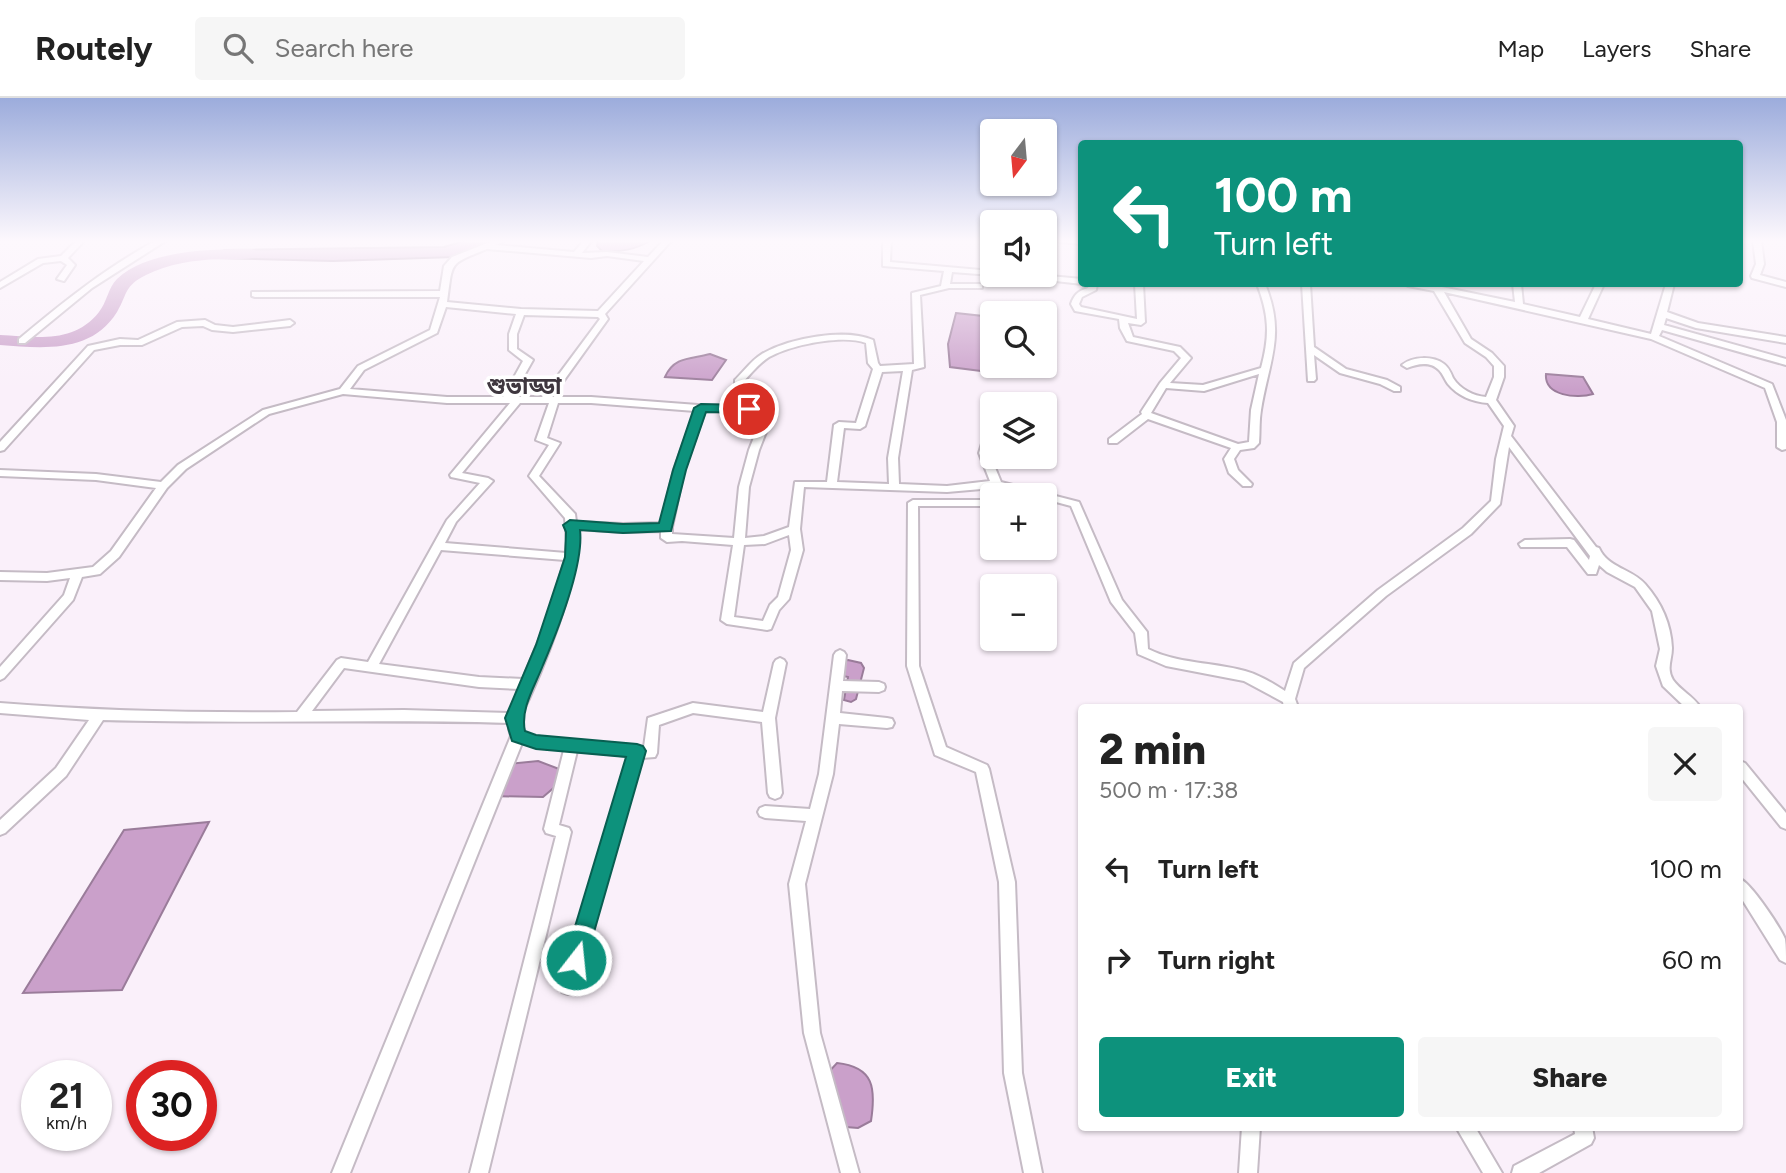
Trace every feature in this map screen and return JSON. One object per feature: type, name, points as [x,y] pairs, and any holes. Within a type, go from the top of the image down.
[{"type":"street","points":[[22,341],[80,290]]},
{"type":"street","points":[[343,391],[361,368],[434,331],[444,290]]},
{"type":"street","points":[[255,294],[443,299],[520,312],[600,314],[623,290]]},
{"type":"street","points":[[878,369],[919,367],[916,293],[935,290]]},
{"type":"street","points":[[1091,290],[1079,293],[1076,297],[1075,304],[1078,309],[1141,322],[1139,290]]},
{"type":"street","points":[[1147,415],[1237,447],[1254,443],[1257,404],[1266,369],[1273,318],[1264,290]]},
{"type":"street","points":[[1306,290],[1311,379]]},
{"type":"street","points":[[1438,290],[1463,334],[1499,366],[1499,377],[1491,400]]},
{"type":"street","points":[[1448,290],[1654,337],[1769,386],[1782,422],[1782,447]]},
{"type":"street","points":[[1481,297],[1482,290]]},
{"type":"street","points":[[1517,290],[1518,305]]},
{"type":"street","points":[[1583,320],[1597,290]]},
{"type":"street","points":[[1654,337],[1661,327],[1661,313],[1668,290]]},
{"type":"street","points":[[371,667],[452,520],[488,481],[455,475],[511,400],[528,360],[513,350],[513,334],[520,312]]},
{"type":"street","points":[[1661,313],[1696,325],[1786,340]]},
{"type":"street","points":[[341,1173],[518,736],[513,718],[544,645],[572,557],[574,532],[570,525],[571,517],[534,475],[555,443],[541,440],[549,401],[604,319],[600,314]]},
{"type":"street","points":[[1113,441],[1147,415],[1146,412],[1163,385],[1186,361],[1184,354],[1177,349],[1130,339],[1124,328],[1124,320]]},
{"type":"street","points":[[0,448],[91,348],[120,342],[139,343],[180,324],[205,323],[210,327],[245,329],[290,323]]},
{"type":"street","points":[[1661,327],[1786,362]]},
{"type":"street","points":[[738,382],[767,355],[833,336],[865,338],[870,342],[873,363],[878,369]]},
{"type":"street","points":[[1310,349],[1341,370],[1381,379],[1397,389]]},
{"type":"street","points":[[1407,365],[1412,362],[1432,362],[1443,367],[1453,385],[1475,399],[1491,400]]},
{"type":"street","points":[[894,485],[893,458],[908,368]]},
{"type":"street","points":[[832,484],[839,425],[860,426],[878,369]]},
{"type":"street","points":[[1163,385],[1204,388],[1266,369]]},
{"type":"street","points":[[0,576],[47,577],[96,571],[115,554],[163,486],[182,467],[266,411],[343,391],[447,400],[591,400],[701,408],[769,409],[744,487],[727,620],[768,626],[774,608],[783,599],[797,550],[794,529],[799,484],[980,490]]},
{"type":"street","points":[[1057,500],[1075,504],[1117,602],[1141,632],[1142,651],[1153,658],[1186,667],[1247,676],[1290,703],[1298,666],[1382,593],[1468,531],[1496,502],[1509,426],[1491,400]]},
{"type":"street","points":[[701,408],[680,470],[666,527],[667,538],[739,542],[765,540],[794,529]]},
{"type":"street","points":[[1506,436],[1611,569],[1639,584],[1658,610],[1666,649],[1662,666],[1668,683],[1690,704]]},
{"type":"street","points":[[1237,447],[1229,459],[1233,471],[1247,484]]},
{"type":"street","points":[[0,472],[96,477],[163,486]]},
{"type":"street","points":[[980,503],[913,503],[913,666],[940,751],[982,769],[1007,882],[1013,1073],[1033,1173]]},
{"type":"street","points":[[570,525],[666,527]]},
{"type":"street","points":[[1525,544],[1570,542],[1592,571],[1594,549]]},
{"type":"street","points":[[436,546],[572,557]]},
{"type":"street","points":[[0,676],[69,597],[78,573]]},
{"type":"street","points":[[840,655],[826,774],[797,884],[811,1034],[850,1173]]},
{"type":"street","points":[[301,716],[341,663],[479,682],[527,684]]},
{"type":"street","points":[[775,793],[768,718],[780,663]]},
{"type":"street","points":[[838,687],[879,687]]},
{"type":"street","points":[[0,708],[99,716],[513,718]]},
{"type":"street","points":[[518,736],[536,742],[650,753],[653,722],[693,708],[768,718]]},
{"type":"street","points":[[0,829],[61,772],[99,716]]},
{"type":"street","points":[[834,719],[887,723]]},
{"type":"street","points":[[479,1173],[564,832],[551,829],[572,745]]},
{"type":"street","points":[[568,986],[637,751]]},
{"type":"street","points":[[1743,771],[1786,822]]},
{"type":"street","points":[[765,812],[815,816]]},
{"type":"street","points":[[1743,889],[1786,956]]},
{"type":"street","points":[[1248,1173],[1251,1131]]},
{"type":"street","points":[[1467,1131],[1493,1173]]},
{"type":"street","points":[[1521,1173],[1585,1138],[1584,1131]]},
{"type":"shaded area","points":[[956,313],[980,316],[980,371],[950,367],[948,344]]},
{"type":"shaded area","points":[[710,354],[726,360],[712,380],[665,377],[678,362]]},
{"type":"shaded area","points":[[1546,374],[1583,377],[1593,394],[1563,394],[1550,387]]},
{"type":"shaded area","points":[[843,661],[861,663],[864,668],[856,699],[851,702],[844,700],[848,677],[839,675]]},
{"type":"shaded area","points":[[538,761],[567,772],[543,797],[490,796],[499,765]]},
{"type":"shaded area","points":[[209,822],[122,990],[23,993],[124,830]]},
{"type":"shaded area","points":[[837,1063],[859,1069],[870,1081],[873,1099],[871,1121],[858,1128],[846,1127],[826,1075]]},
{"type":"waterway","points":[[0,340],[46,343],[60,342],[85,334],[108,312],[117,290]]},
{"type":"district","name":"শুভাড্ডা","points":[[524,386]]},
{"type":"route","points":[[576,960],[637,751],[536,742],[518,736],[513,718],[544,645],[572,557],[574,532],[570,525],[647,529],[666,527],[680,470],[701,408],[749,409]]}]
